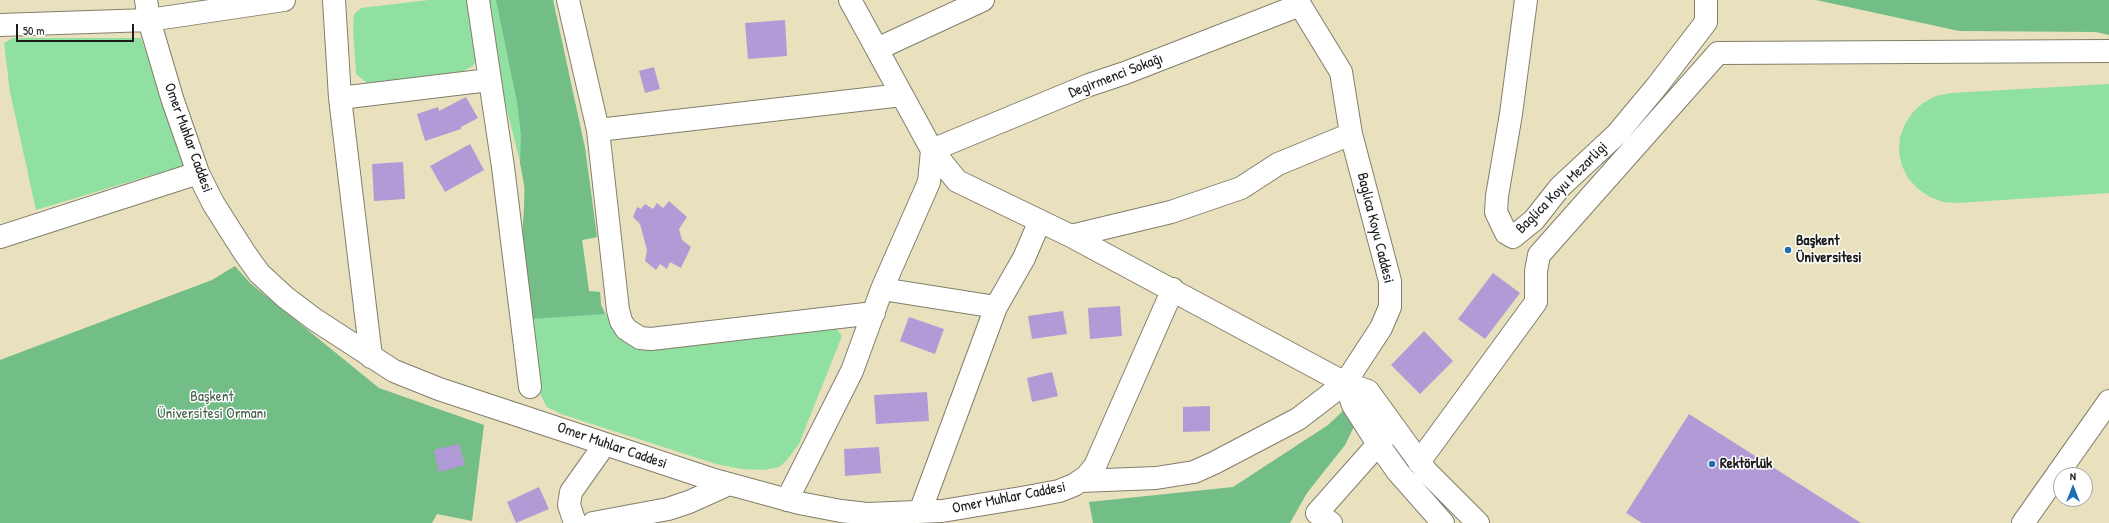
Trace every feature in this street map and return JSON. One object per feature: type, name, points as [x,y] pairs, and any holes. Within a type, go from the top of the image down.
[{"type":"street","points":[[0,25],[148,10],[284,0]]},
{"type":"street","points":[[334,0],[340,98],[371,357]]},
{"type":"street","points":[[478,0],[503,167],[530,387]]},
{"type":"street","points":[[568,0],[598,130],[618,310],[621,321],[633,335],[640,338],[671,337],[874,313]]},
{"type":"street","points":[[850,0],[932,150],[957,181],[1039,222],[1071,236],[1345,383],[1368,391],[1419,462],[1478,523]]},
{"type":"street","points":[[877,49],[982,0]]},
{"type":"street","name":"Baglica Koyu Mezarligi","points":[[1526,0],[1511,114],[1496,196],[1496,212],[1506,233],[1513,237],[1534,220],[1560,187],[1617,134],[1657,86],[1706,22],[1706,0]]},
{"type":"street","name":"Baglica Koyu Caddesi","points":[[1080,481],[1156,478],[1194,472],[1298,419],[1345,383],[1381,328],[1390,307],[1390,281],[1351,134],[1341,72],[1299,2]]},
{"type":"street","name":"Degirmenci Sokağı","points":[[932,150],[1089,85],[1125,74],[1299,2]]},
{"type":"street","name":"Omer Muhlar Caddesi","points":[[148,10],[172,98],[198,173],[228,229],[259,273],[285,297],[314,319],[394,371],[439,389],[605,444],[729,484],[787,500],[841,511],[867,514],[920,512],[1059,491],[1080,481],[1086,477],[1095,466],[1173,290]]},
{"type":"street","points":[[1419,462],[1536,302],[1536,271],[1539,255],[1718,53],[2109,51]]},
{"type":"street","points":[[340,98],[489,80]]},
{"type":"street","points":[[598,130],[902,95]]},
{"type":"street","points":[[1071,236],[1171,212],[1241,188],[1278,164],[1351,134]]},
{"type":"street","points":[[787,500],[852,371],[882,290],[929,182],[932,150]]},
{"type":"street","points":[[0,237],[198,173]]},
{"type":"street","points":[[920,512],[996,307],[1024,258],[1039,222]]},
{"type":"street","points":[[882,290],[996,307]]},
{"type":"street","points":[[1345,383],[1353,405],[1378,444],[1398,472],[1443,523]]},
{"type":"street","points":[[2022,523],[2109,401]]},
{"type":"street","points":[[1331,523],[1317,513],[1394,426]]},
{"type":"street","points":[[575,523],[570,505],[571,492],[605,444]]},
{"type":"street","points":[[593,523],[668,509],[689,502],[729,484]]},
{"type":"green space","points":[[429,0],[468,0],[477,58],[473,66],[458,74],[371,86],[356,74],[353,29],[354,14],[361,8]]},
{"type":"green space","points":[[489,0],[553,0],[585,148],[597,237],[582,240],[589,291],[600,292],[601,305],[617,334],[831,322],[842,336],[799,444],[786,461],[779,467],[764,470],[742,469],[716,464],[561,414],[547,407],[536,386],[524,211],[524,178],[500,82],[488,2]]},
{"type":"green space","points":[[496,0],[553,0],[585,148],[597,237],[582,240],[589,291],[600,292],[601,305],[605,314],[531,319],[522,240],[525,190],[520,163],[521,135],[517,102]]},
{"type":"green space","points":[[1816,0],[2109,0],[2109,35],[2096,32],[1959,31]]},
{"type":"green space","points":[[13,38],[141,38],[185,165],[36,210],[10,92],[4,43]]},
{"type":"green space","points":[[2109,84],[2109,193],[1957,203],[1943,202],[1930,197],[1918,189],[1908,178],[1902,166],[1899,152],[1900,137],[1905,124],[1913,112],[1923,103],[1936,96],[1951,93]]},
{"type":"green space","name":"Başkent Üniversitesi Ormanı","points":[[235,266],[250,283],[379,388],[484,425],[472,521],[437,514],[432,523],[0,523],[0,360],[212,280]]},
{"type":"green space","points":[[1345,409],[1355,424],[1350,435],[1345,445],[1307,493],[1290,523],[1093,523],[1089,502],[1233,487],[1328,425]]},
{"type":"building","points":[[785,20],[787,56],[748,59],[745,23]]},
{"type":"building","points":[[654,67],[660,89],[645,93],[639,71]]},
{"type":"building","points":[[466,97],[478,118],[461,127],[461,129],[425,141],[417,114],[438,107],[439,111]]},
{"type":"building","points":[[470,144],[484,170],[445,192],[430,166]]},
{"type":"building","points":[[403,162],[405,199],[374,201],[372,164]]},
{"type":"building","points":[[669,201],[687,217],[679,229],[682,240],[691,247],[681,268],[670,262],[667,269],[660,264],[656,270],[645,261],[647,250],[640,224],[633,217],[637,207],[641,209],[645,204],[653,209],[657,203],[663,208]]},
{"type":"building","points":[[1493,273],[1520,293],[1485,339],[1458,319]]},
{"type":"building","points":[[1120,306],[1122,336],[1090,339],[1088,308]]},
{"type":"building","points":[[1063,311],[1067,334],[1032,339],[1028,316]]},
{"type":"building","points":[[909,317],[944,329],[935,354],[900,341]]},
{"type":"building","points":[[1424,331],[1453,361],[1420,394],[1391,365]]},
{"type":"building","points":[[1052,372],[1058,396],[1032,402],[1027,378]]},
{"type":"building","points":[[927,392],[929,421],[876,424],[874,395]]},
{"type":"building","points":[[1210,406],[1210,431],[1183,432],[1183,407]]},
{"type":"building","name":"Rektörlük","points":[[1689,414],[1861,523],[1642,523],[1626,513]]},
{"type":"building","points":[[459,444],[465,465],[439,472],[434,450]]},
{"type":"building","points":[[879,447],[881,473],[845,476],[844,449]]},
{"type":"building","points":[[539,487],[549,509],[516,523],[507,502]]},
{"type":"place","name":"Başkent Üniversitesi","points":[[1788,250]]},
{"type":"place","name":"Rektörlük","points":[[1712,464]]}]
